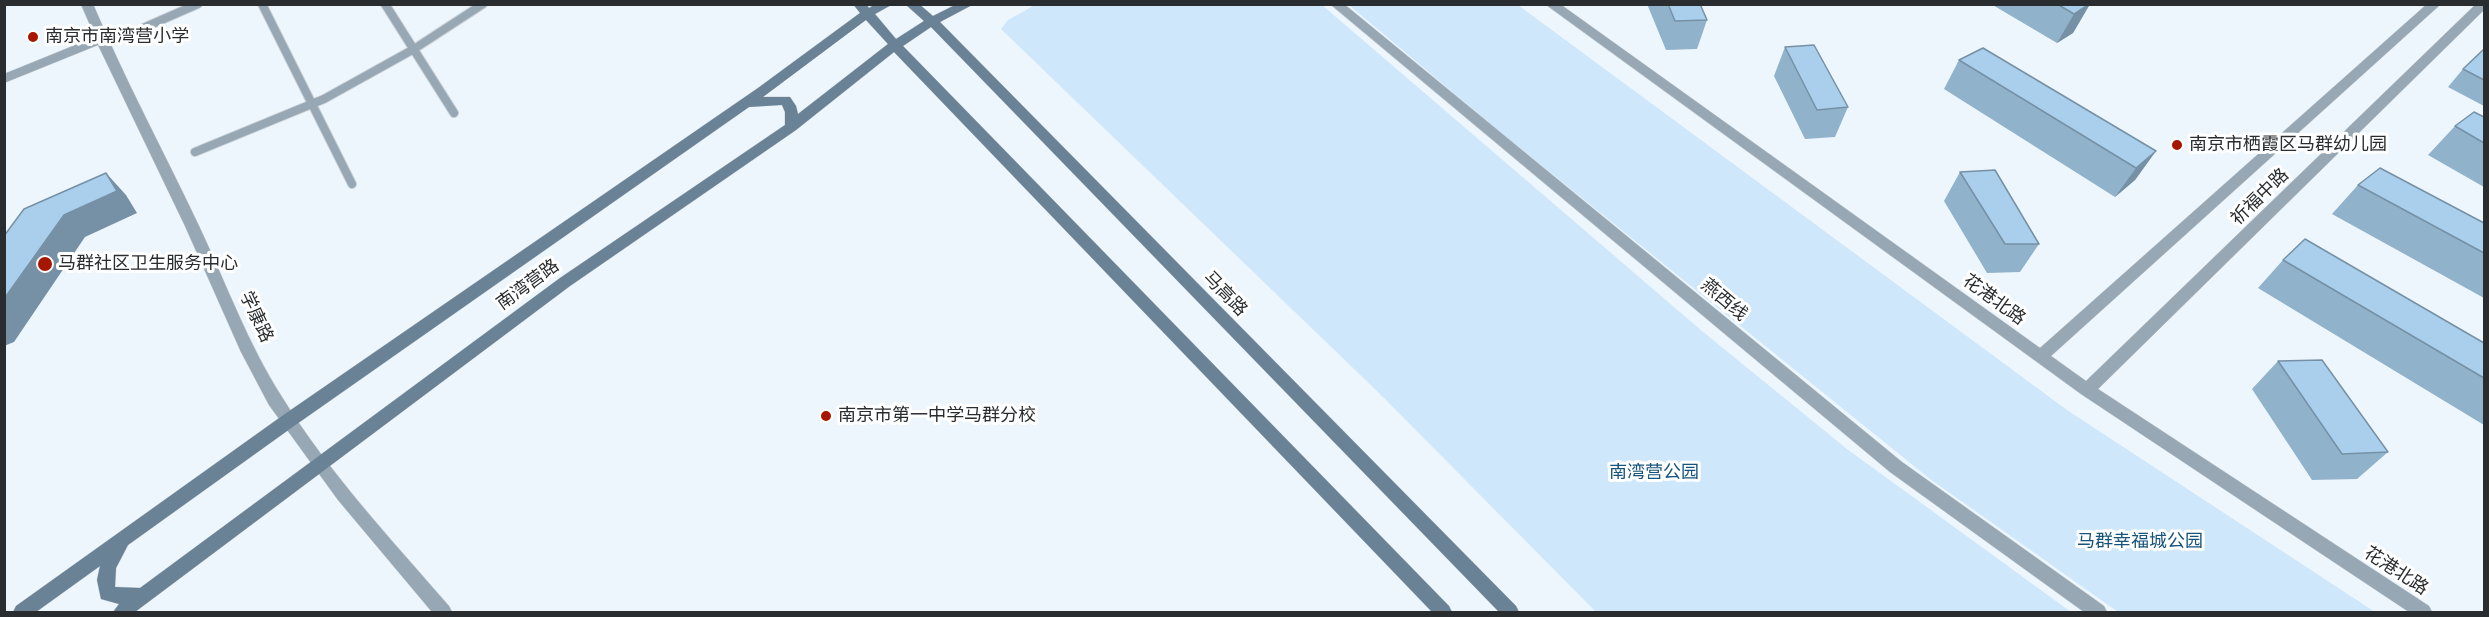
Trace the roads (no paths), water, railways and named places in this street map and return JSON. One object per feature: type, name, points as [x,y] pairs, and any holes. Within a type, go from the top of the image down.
[{"type":"main road","points":[[22,612],[288,421],[746,103],[864,9],[886,4]]},
{"type":"main road","name":"马高路","points":[[911,4],[932,21],[1510,612]]},
{"type":"main road","name":"南湾营路","points":[[122,612],[565,282],[791,127],[895,45],[932,21],[968,4]]},
{"type":"main road","points":[[864,9],[895,45],[1443,612]]},
{"type":"main road","points":[[746,103],[774,99],[785,100],[792,112],[791,127]]},
{"type":"main road","points":[[127,536],[110,560],[104,581],[107,593],[119,596],[144,596]]},
{"type":"street","name":"学康路","points":[[87,4],[101,39],[150,137],[263,380],[288,421],[320,463],[443,612]]},
{"type":"street","name":"燕西线","points":[[1336,4],[1896,466],[2098,612]]},
{"type":"street","name":"花港北路","points":[[1551,4],[2087,390],[2423,612]]},
{"type":"street","name":"祈福中路","points":[[2040,357],[2435,4]]},
{"type":"street","name":"祈福中路","points":[[2087,390],[2479,8]]},
{"type":"street","points":[[4,79],[101,39]]},
{"type":"lane","points":[[127,35],[198,4]]},
{"type":"lane","points":[[262,4],[352,184]]},
{"type":"lane","points":[[385,4],[454,113]]},
{"type":"lane","points":[[195,152],[311,105],[414,50],[483,4]]},
{"type":"place","name":"南京市南湾营小学","points":[[33,37]]},
{"type":"place","name":"南京市栖霞区马群幼儿园","points":[[2177,145]]},
{"type":"place","name":"马群社区卫生服务中心","points":[[45,264]]},
{"type":"place","name":"南京市第一中学马群分校","points":[[826,416]]},
{"type":"park label","name":"南湾营公园","points":[[1654,473]]},
{"type":"park label","name":"马群幸福城公园","points":[[2140,542]]}]
